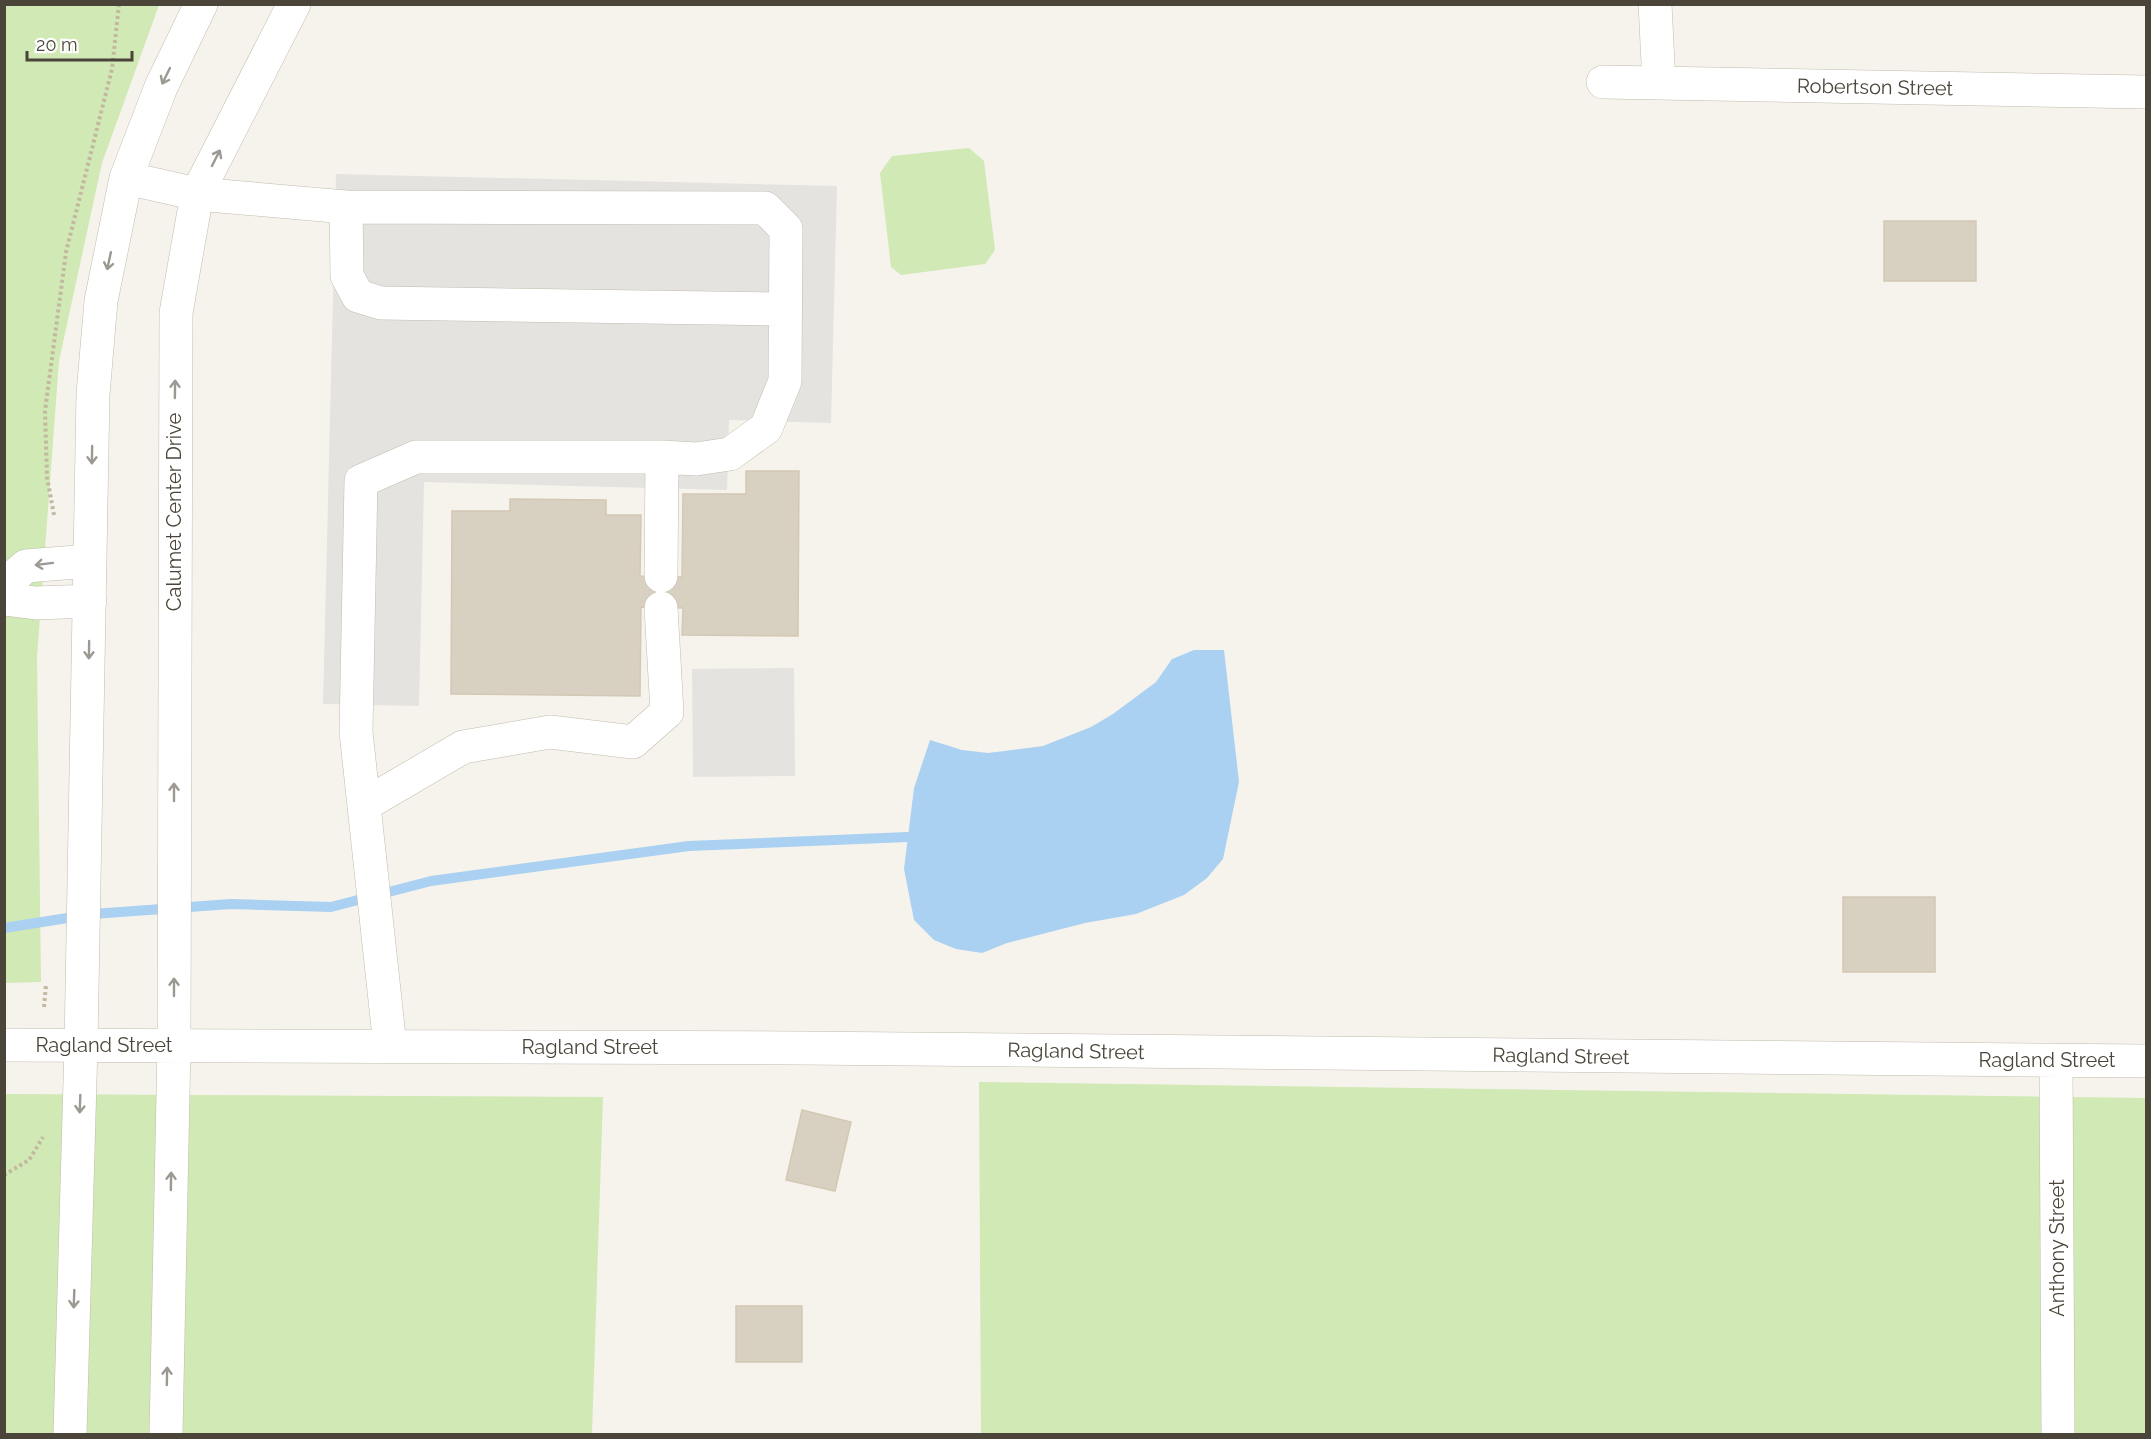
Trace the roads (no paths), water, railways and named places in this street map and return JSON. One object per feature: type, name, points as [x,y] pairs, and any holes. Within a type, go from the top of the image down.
[{"type":"street","points":[[70,1434],[81,1045],[93,393],[101,301],[126,178],[161,87],[201,4]]},
{"type":"street","name":"Calumet Center Drive","points":[[166,1434],[174,1046],[176,313],[197,194],[294,4]]},
{"type":"street","points":[[1655,4],[1659,83]]},
{"type":"street","name":"Robertson Street","points":[[1603,82],[2146,92]]},
{"type":"street","points":[[126,178],[197,194],[346,207],[765,208],[786,229],[785,381],[766,428],[730,454],[696,459],[416,457],[361,481],[356,732],[390,1046]]},
{"type":"street","points":[[346,207],[347,276],[358,296],[381,303],[784,309]]},
{"type":"street","points":[[364,806],[463,747],[550,732],[633,742],[666,712],[661,592],[662,457]]},
{"type":"street","points":[[4,585],[26,566],[90,561]]},
{"type":"street","points":[[4,599],[36,603],[90,601]]},
{"type":"street","name":"Ragland Street","points":[[4,1045],[390,1046],[2146,1061]]},
{"type":"street","name":"Anthony Street","points":[[2056,1060],[2058,1434]]},
{"type":"water","points":[[1194,650],[1224,650],[1239,782],[1223,859],[1207,878],[1184,895],[1136,914],[1085,923],[1007,943],[982,953],[956,949],[934,940],[914,920],[904,869],[914,788],[930,740],[962,750],[988,753],[1043,746],[1091,727],[1113,714],[1156,682],[1172,659]]},
{"type":"waterway","points":[[4,928],[93,914],[231,904],[331,907],[431,881],[689,846],[908,837]]}]
